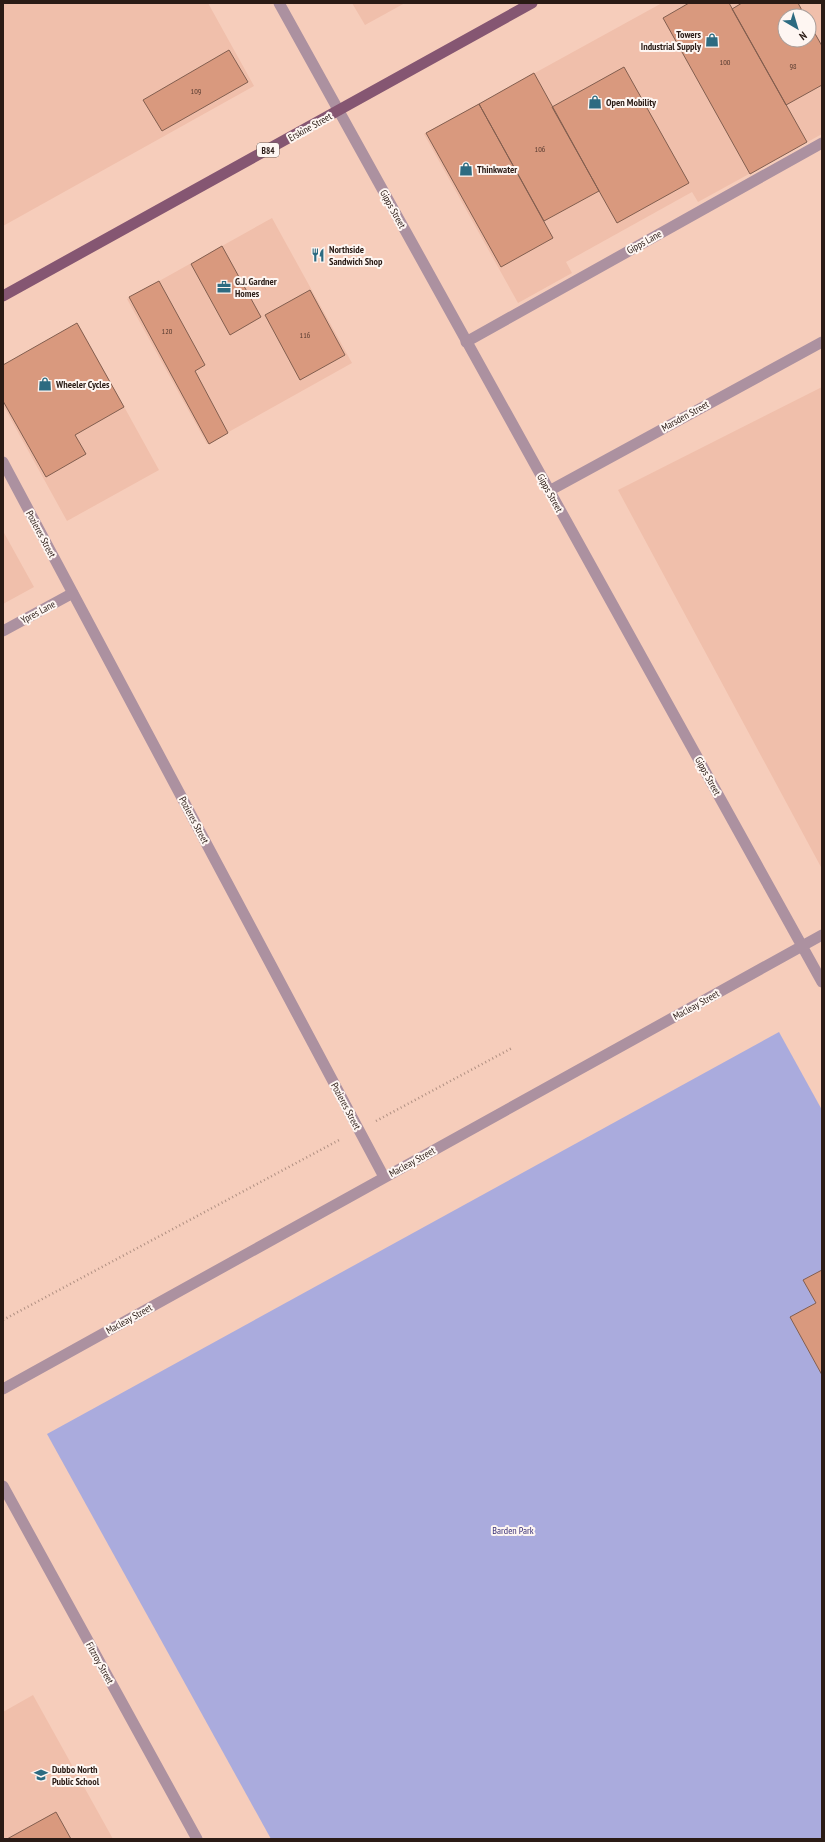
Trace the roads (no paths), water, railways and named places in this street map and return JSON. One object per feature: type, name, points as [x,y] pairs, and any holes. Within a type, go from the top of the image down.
[{"type":"main road","name":"Erskine Street","points":[[3,296],[532,3]]},
{"type":"street","name":"Gipps Street","points":[[279,3],[822,982]]},
{"type":"street","name":"Gipps Lane","points":[[466,342],[822,143]]},
{"type":"street","name":"Marsden Street","points":[[549,491],[821,346]]},
{"type":"street","name":"Pozieres Street","points":[[3,462],[384,1177]]},
{"type":"street","name":"Ypres Lane","points":[[3,631],[74,593]]},
{"type":"street","name":"Macleay Street","points":[[3,1389],[822,935]]},
{"type":"street","name":"Fitzroy Street","points":[[3,1486],[197,1839]]},
{"type":"place","name":"Towers Industrial Supply","points":[[712,40]]},
{"type":"place","name":"Open Mobility","points":[[595,102]]},
{"type":"place","name":"Thinkwater","points":[[466,169]]},
{"type":"place","name":"Northside Sandwich Shop","points":[[318,255]]},
{"type":"place","name":"G.J. Gardner Homes","points":[[224,287]]},
{"type":"place","name":"Wheeler Cycles","points":[[45,384]]},
{"type":"place","name":"Dubbo North Public School","points":[[41,1775]]},
{"type":"park label","name":"Barden Park","points":[[513,1530]]}]
